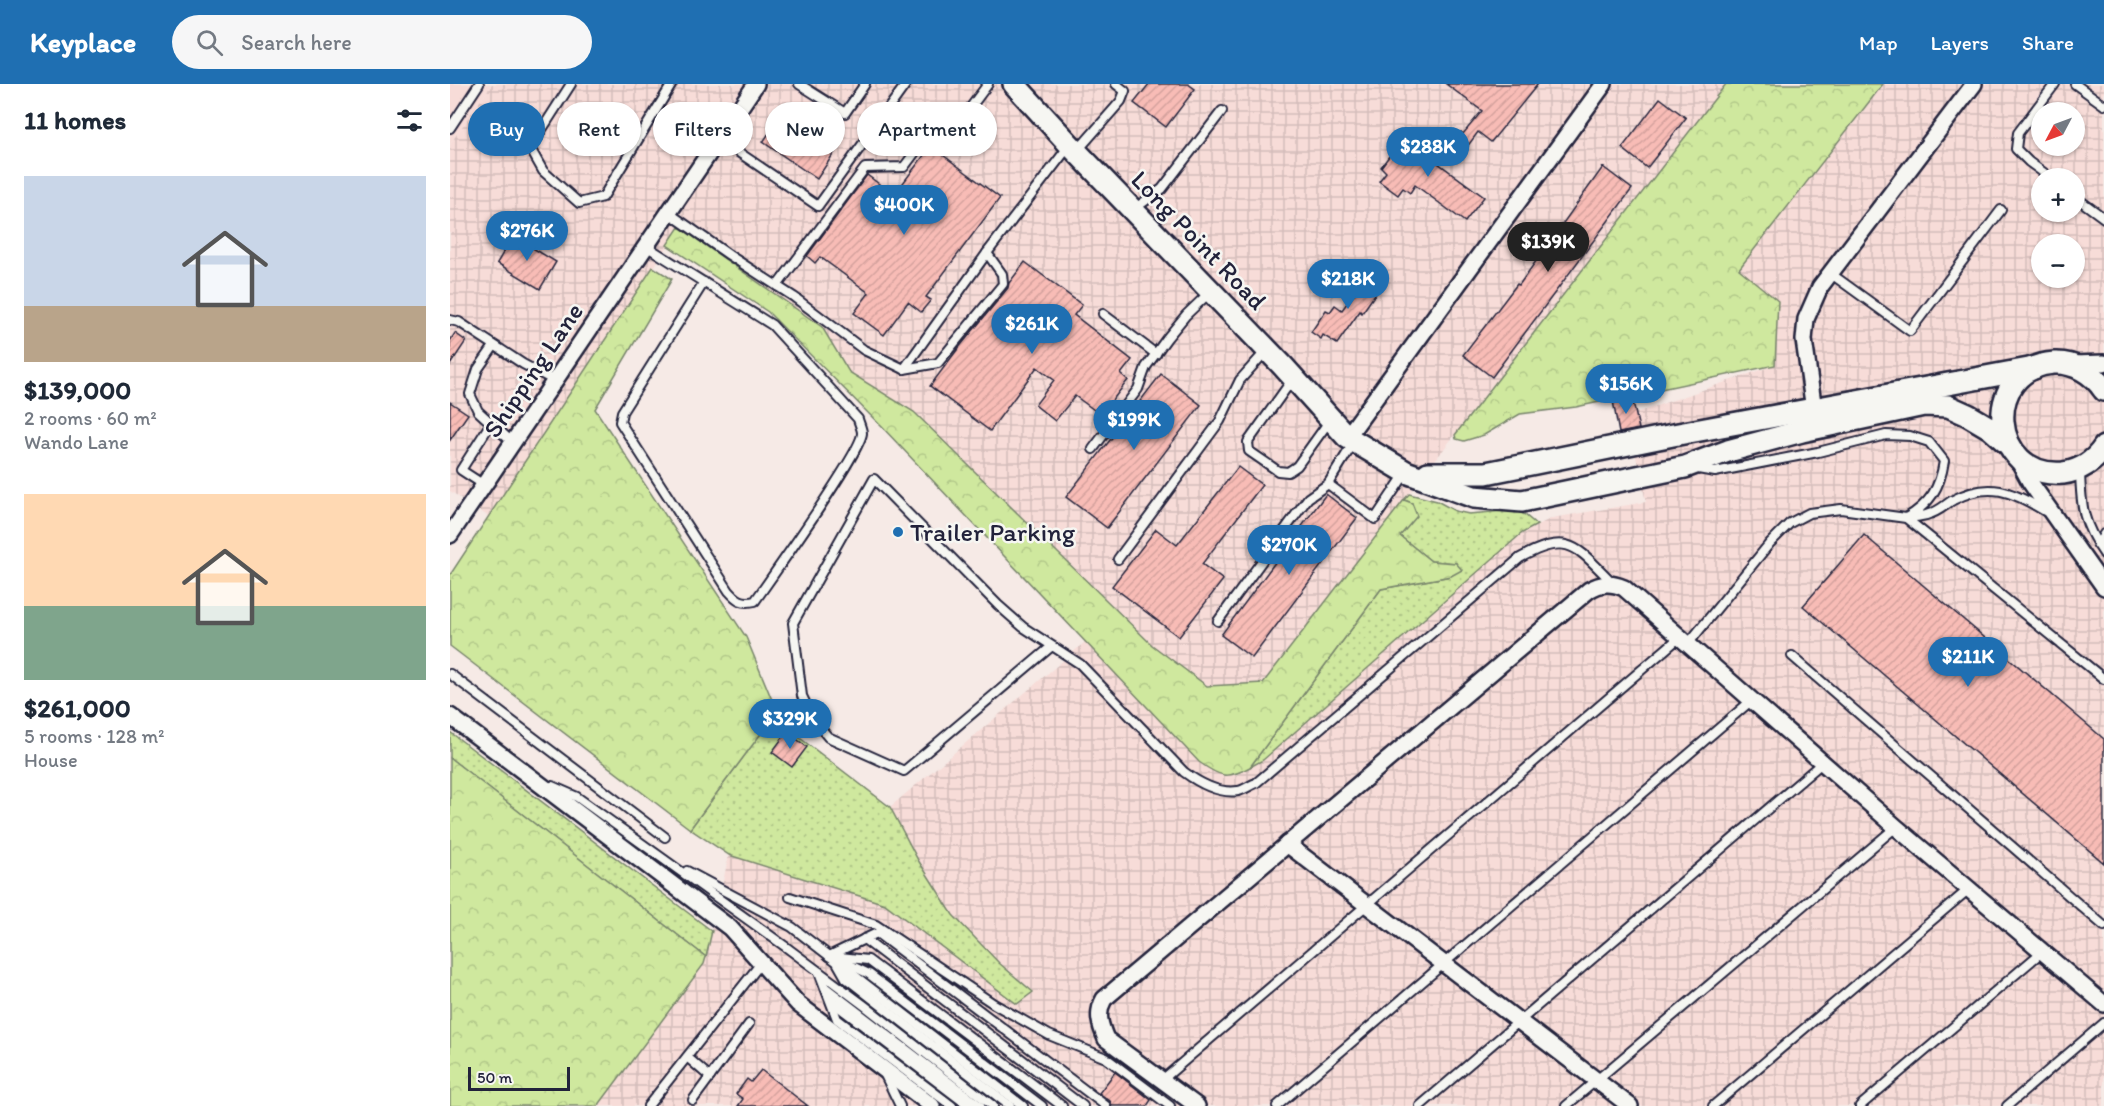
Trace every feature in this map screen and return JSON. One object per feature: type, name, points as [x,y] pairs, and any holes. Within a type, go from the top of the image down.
[{"type":"main road","name":"Long Point Road","points":[[1014,84],[1351,439],[1406,472],[1473,497],[1522,501],[1685,467],[1728,451],[1802,431],[1924,405],[1948,406],[1968,415],[1990,428],[2029,466],[2048,473],[2068,472],[2093,461]]},
{"type":"main road","points":[[1406,472],[1485,473],[2052,363],[2070,364],[2092,375],[2104,390]]},
{"type":"main road","points":[[2011,449],[2002,425],[2003,405],[2017,379],[2034,368]]},
{"type":"street","name":"Shipping Lane","points":[[744,102],[756,84]]},
{"type":"street","points":[[1351,439],[1604,84]]},
{"type":"street","points":[[1814,410],[1804,340],[1806,319],[1820,287],[1974,84]]},
{"type":"street","name":"Shipping Lane","points":[[450,535],[708,156]]},
{"type":"street","points":[[2070,364],[2104,363]]},
{"type":"street","points":[[2011,449],[2030,482],[2096,579],[2104,587]]},
{"type":"street","points":[[1197,1106],[1106,1039],[1100,1024],[1100,1007],[1104,999],[1589,590],[1599,584],[1614,584],[1624,588],[1896,827],[2104,1004]]},
{"type":"street","points":[[450,716],[730,928],[798,1004],[932,1106]]},
{"type":"street","points":[[1287,844],[1630,1106]]},
{"type":"lane","points":[[450,128],[479,84]]},
{"type":"lane","points":[[572,84],[530,148],[543,171],[579,203],[603,197],[672,84]]},
{"type":"lane","points":[[799,84],[845,113],[865,84]]},
{"type":"lane","points":[[744,156],[818,206],[906,84]]},
{"type":"lane","points":[[777,286],[865,168],[904,167],[922,143],[956,126],[988,84]]},
{"type":"lane","points":[[904,369],[987,253],[1073,148],[1120,101],[1127,88],[1116,84]]},
{"type":"lane","points":[[2037,168],[2016,149],[2019,133],[2055,84]]},
{"type":"lane","points":[[2075,84],[2104,105]]},
{"type":"lane","points":[[1133,210],[1162,189],[1222,111]]},
{"type":"lane","points":[[2085,204],[2104,218]]},
{"type":"lane","points":[[1830,273],[1910,331],[2001,210]]},
{"type":"lane","points":[[669,213],[777,286],[864,350],[904,369],[938,363],[1004,284],[1002,274],[987,253]]},
{"type":"lane","points":[[646,246],[704,282],[772,325],[858,419],[862,433],[858,447],[755,601],[747,603],[737,600],[729,591],[620,422],[622,412],[704,282]]},
{"type":"lane","points":[[1093,449],[1138,388],[1146,367],[1155,354],[1186,315],[1211,291]]},
{"type":"lane","points":[[1103,314],[1155,354]]},
{"type":"lane","points":[[450,320],[459,322],[523,364],[555,381]]},
{"type":"lane","points":[[494,346],[478,369],[470,394],[478,411],[513,443]]},
{"type":"lane","points":[[1118,559],[1220,421],[1239,380],[1268,350]]},
{"type":"lane","points":[[1294,378],[1248,442],[1250,451],[1278,471],[1288,472],[1298,466],[1331,419]]},
{"type":"lane","points":[[484,485],[461,470],[491,423]]},
{"type":"lane","points":[[1685,467],[1715,472],[1818,452],[1886,435],[1910,436],[1929,442],[1944,461],[1941,480],[1933,494],[1906,518]]},
{"type":"lane","points":[[1218,621],[1308,498],[1328,484],[1351,439]]},
{"type":"lane","points":[[2093,461],[2081,502],[2085,521],[2104,554]]},
{"type":"lane","points":[[1328,484],[1375,519],[1406,472]]},
{"type":"lane","points":[[1052,645],[904,771],[828,737],[813,719],[802,696],[793,623],[874,479],[998,605],[1023,627],[1052,645],[1080,664],[1184,772],[1200,784],[1238,791],[1256,783],[1520,558],[1540,546],[1555,543],[1570,545],[1582,553],[1614,584]]},
{"type":"lane","points":[[1162,1080],[1366,905],[1684,640],[1790,523],[1809,513],[1840,509],[1906,518],[1931,514],[1976,490],[1991,488],[2026,499],[2053,515]]},
{"type":"lane","points":[[1906,518],[2104,679]]},
{"type":"lane","points":[[2098,545],[2104,534]]},
{"type":"lane","points":[[1792,656],[2104,926]]},
{"type":"lane","points":[[450,674],[665,837]]},
{"type":"lane","points":[[1277,1106],[1752,700]]},
{"type":"lane","points":[[1420,1106],[1823,762]]},
{"type":"lane","points":[[531,777],[577,797],[819,971],[993,1106]]},
{"type":"lane","points":[[1566,1106],[1896,827]]},
{"type":"lane","points":[[659,856],[792,927],[1023,1106]]},
{"type":"lane","points":[[1713,1106],[1969,889]]},
{"type":"lane","points":[[790,897],[876,925],[994,1004],[1049,1035],[1106,1058],[1170,1106]]},
{"type":"lane","points":[[832,958],[877,933],[1106,1106]]},
{"type":"lane","points":[[864,939],[1083,1106]]},
{"type":"lane","points":[[1860,1106],[2043,951]]},
{"type":"lane","points":[[832,958],[846,978],[1010,1106]]},
{"type":"lane","points":[[832,958],[869,974],[1042,1106]]},
{"type":"lane","points":[[832,958],[868,960],[1062,1106]]},
{"type":"lane","points":[[648,1106],[761,963]]},
{"type":"lane","points":[[819,971],[837,1019],[952,1106]]},
{"type":"lane","points":[[825,987],[980,1106]]},
{"type":"lane","points":[[830,1000],[969,1106]]},
{"type":"lane","points":[[2007,1106],[2104,1023]]},
{"type":"lane","points":[[693,1100],[749,1024]]},
{"type":"lane","points":[[687,1057],[710,1077]]},
{"type":"lane","points":[[880,1066],[900,1106]]},
{"type":"shaded area","points":[[450,84],[492,84],[479,102],[468,102],[468,118],[450,144]]},
{"type":"shaded area","points":[[492,84],[1726,84],[1263,683],[1207,686],[1152,645],[914,412],[849,372],[822,327],[680,228],[489,517],[450,491],[450,144],[468,118],[468,156],[545,156],[545,102],[479,102]]},
{"type":"shaded area","points":[[1883,84],[2104,84],[2104,1106],[598,1106],[704,964],[729,855],[885,904],[1018,1004],[1033,991],[999,963],[953,915],[918,860],[890,807],[1085,642],[1199,762],[1236,775],[1263,760],[1522,533],[1552,518],[1646,502],[1627,416],[1775,365],[1739,269]]},
{"type":"green space","points":[[1726,84],[1883,84],[1739,269],[1778,301],[1775,365],[1576,407],[1520,414],[1484,435],[1464,441],[1456,439],[1455,435]]},
{"type":"green space","points":[[679,227],[822,327],[849,372],[914,412],[1152,645],[1207,686],[1263,683],[1404,500],[1412,503],[1417,516],[1400,536],[1431,561],[1456,563],[1462,570],[1451,576],[1381,589],[1250,767],[1235,774],[1218,774],[1199,762],[883,428],[768,312],[667,245]]},
{"type":"green space","points":[[653,267],[672,279],[595,409],[746,637],[777,712],[690,829],[450,646],[450,575]]},
{"type":"green space","points":[[1409,494],[1437,501],[1455,511],[1469,514],[1515,510],[1537,525],[1522,533],[1263,760],[1250,767],[1381,589],[1451,576],[1456,563],[1431,561],[1400,536],[1412,503],[1404,500]]},
{"type":"green space","points":[[777,712],[783,725],[890,807],[918,860],[953,915],[999,963],[1033,992],[1017,1004],[885,904],[729,855],[690,829]]},
{"type":"green space","points":[[450,732],[712,931],[706,957],[450,758]]},
{"type":"green space","points":[[450,758],[706,957],[704,964],[598,1106],[450,1106]]},
{"type":"building","points":[[1149,84],[1188,84],[1195,89],[1166,127],[1134,103]]},
{"type":"building","points":[[1446,84],[1538,84],[1491,142],[1478,132],[1464,151],[1453,143],[1482,111]]},
{"type":"building","points":[[1660,98],[1686,118],[1647,168],[1622,148]]},
{"type":"building","points":[[1407,132],[1438,155],[1434,160],[1484,197],[1465,222],[1415,185],[1410,193],[1403,188],[1398,195],[1379,181],[1386,172],[1381,167]]},
{"type":"building","points":[[783,156],[832,156],[817,179]]},
{"type":"building","points":[[923,156],[944,156],[1000,198],[926,297],[931,300],[921,312],[908,302],[884,335],[854,313],[869,293],[820,257],[815,263],[807,256],[867,175],[894,195]]},
{"type":"building","points":[[1603,167],[1632,189],[1492,377],[1463,355],[1517,284],[1519,285]]},
{"type":"building","points":[[513,236],[556,262],[540,289],[497,263]]},
{"type":"building","points":[[1025,262],[1082,305],[1074,315],[1132,360],[1121,374],[1128,380],[1101,415],[1075,396],[1055,421],[1035,405],[1054,380],[1037,367],[990,431],[930,386],[1008,288],[1009,283]]},
{"type":"building","points":[[1376,269],[1385,276],[1378,286],[1380,287],[1337,344],[1323,335],[1321,339],[1311,332],[1326,310],[1330,312],[1335,305],[1342,310],[1367,276],[1370,278]]},
{"type":"building","points":[[455,333],[466,341],[450,365],[450,341]]},
{"type":"building","points":[[1161,374],[1201,405],[1107,528],[1066,497]]},
{"type":"building","points":[[1632,397],[1639,429],[1619,433],[1613,401]]},
{"type":"building","points":[[450,402],[468,414],[450,440]]},
{"type":"building","points":[[1238,467],[1262,485],[1202,564],[1223,580],[1179,637],[1112,586],[1156,529],[1177,545]]},
{"type":"building","points":[[1326,494],[1357,518],[1252,658],[1221,635]]},
{"type":"building","points":[[1864,535],[2104,739],[2104,863],[1803,606]]},
{"type":"building","points":[[787,732],[807,747],[792,767],[772,752]]},
{"type":"building","points":[[761,1070],[808,1106],[738,1106],[743,1099],[736,1094],[747,1079],[751,1082]]},
{"type":"building","points":[[1115,1072],[1151,1100],[1147,1106],[1112,1106],[1110,1101],[1099,1093]]},
{"type":"place","name":"Trailer Parking","points":[[898,532]]}]
